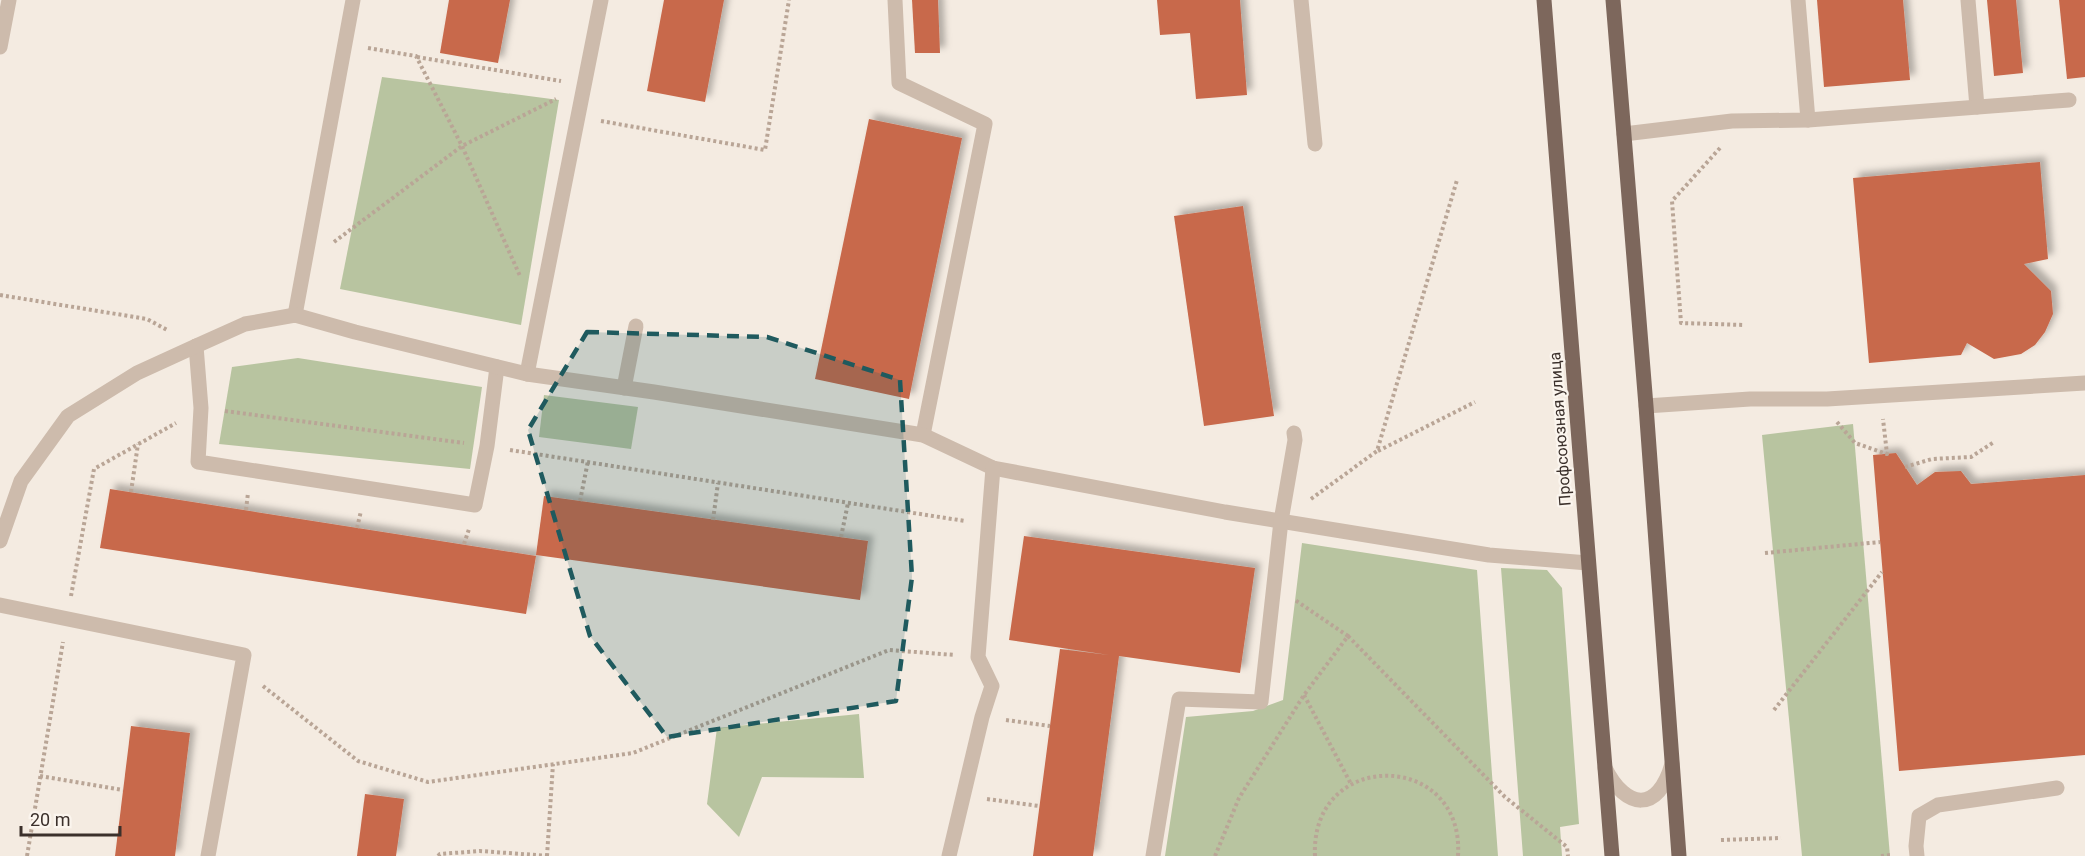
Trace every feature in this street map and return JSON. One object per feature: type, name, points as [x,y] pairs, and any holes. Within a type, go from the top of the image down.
[{"type":"main road","name":"Профсоюзная улица","points":[[1544,0],[1612,856]]},
{"type":"main road","points":[[1613,0],[1679,856]]},
{"type":"street","points":[[0,47],[9,0]]},
{"type":"street","points":[[295,315],[353,0]]},
{"type":"street","points":[[527,374],[601,0]]},
{"type":"street","points":[[895,0],[899,83],[985,124],[923,435]]},
{"type":"street","points":[[1301,0],[1315,144]]},
{"type":"street","points":[[1798,0],[1808,120]]},
{"type":"street","points":[[1968,0],[1977,107]]},
{"type":"street","points":[[1624,134],[1732,121],[1808,120],[2069,100]]},
{"type":"street","points":[[0,541],[21,482],[68,416],[137,373],[245,324],[295,315],[354,333],[527,374],[923,435],[993,468],[1225,512],[1490,555],[1588,563]]},
{"type":"street","points":[[624,388],[636,326]]},
{"type":"street","points":[[196,346],[201,408],[198,462],[475,505],[487,446],[497,367]]},
{"type":"street","points":[[1646,406],[1750,399],[1827,399],[2085,383]]},
{"type":"street","points":[[1153,856],[1179,699],[1261,702],[1281,521],[1295,440],[1294,433]]},
{"type":"street","points":[[949,856],[982,717],[992,686],[978,657],[993,468]]},
{"type":"street","points":[[0,605],[244,655],[208,856]]},
{"type":"street","points":[[1605,768],[1613,784],[1623,794],[1634,800],[1646,800],[1660,790],[1667,780],[1672,764]]},
{"type":"street","points":[[1917,856],[1919,816],[1938,805],[2057,788]]},
{"type":"path","points":[[577,117],[765,150],[789,0]]},
{"type":"path","points":[[345,44],[584,85]]},
{"type":"path","points":[[417,56],[462,146],[537,315]]},
{"type":"path","points":[[308,249],[330,245],[462,146],[584,85]]},
{"type":"path","points":[[1724,143],[1672,201],[1681,322],[1745,325]]},
{"type":"path","points":[[1377,451],[1457,180]]},
{"type":"path","points":[[0,294],[147,320],[196,346]]},
{"type":"path","points":[[1281,521],[1377,451],[1475,402]]},
{"type":"path","points":[[27,856],[94,469],[201,408],[487,446],[989,524]]},
{"type":"path","points":[[1836,422],[1855,443],[1887,454],[1882,416]]},
{"type":"path","points":[[1905,467],[1932,459],[1971,457],[1994,442]]},
{"type":"path","points":[[131,492],[138,444]]},
{"type":"path","points":[[580,501],[588,461]]},
{"type":"path","points":[[713,519],[718,483]]},
{"type":"path","points":[[841,537],[848,503]]},
{"type":"path","points":[[1765,553],[1880,542]]},
{"type":"path","points":[[1774,710],[1882,572]]},
{"type":"path","points":[[1348,636],[1505,797],[1568,847],[1568,856]]},
{"type":"path","points":[[244,655],[262,685],[358,761],[428,782],[633,753],[888,650],[978,657]]},
{"type":"path","points":[[1304,695],[1351,784]]},
{"type":"path","points":[[982,717],[1050,726]]},
{"type":"path","points":[[438,856],[480,851],[548,856],[553,764]]},
{"type":"path","points":[[1316,856],[1317,829],[1329,803],[1351,784],[1379,775],[1393,775],[1421,783],[1443,802],[1457,828],[1458,856]]},
{"type":"path","points":[[40,776],[123,790]]},
{"type":"path","points":[[964,796],[1039,806]]},
{"type":"path","points":[[1721,840],[1781,838]]},
{"type":"path","points":[[1881,856],[1891,855]]},
{"type":"highlighted area","points":[[587,332],[767,337],[900,380],[912,577],[896,701],[667,737],[590,636],[528,430]]},
{"type":"green space","points":[[382,77],[559,100],[521,325],[340,289]]},
{"type":"green space","points":[[298,358],[482,387],[470,469],[219,444],[232,367]]},
{"type":"green space","points":[[544,395],[638,407],[631,449],[539,437]]},
{"type":"green space","points":[[1853,424],[1890,856],[1802,856],[1762,435]]},
{"type":"green space","points":[[1302,543],[1477,570],[1498,856],[1165,856],[1186,717],[1253,711],[1283,700]]},
{"type":"green space","points":[[1501,568],[1547,570],[1562,588],[1579,824],[1560,827],[1562,856],[1523,856]]},
{"type":"green space","points":[[859,714],[864,778],[762,777],[739,837],[707,804],[717,728]]},
{"type":"building","points":[[449,0],[510,0],[498,63],[440,53]]},
{"type":"building","points":[[664,0],[724,0],[705,102],[647,91]]},
{"type":"building","points":[[912,0],[938,0],[940,53],[915,53]]},
{"type":"building","points":[[1157,0],[1240,0],[1247,95],[1196,99],[1190,33],[1160,35]]},
{"type":"building","points":[[1817,0],[1903,0],[1910,80],[1824,87]]},
{"type":"building","points":[[1987,0],[2016,0],[2023,73],[1994,76]]},
{"type":"building","points":[[2059,0],[2085,0],[2085,77],[2067,79]]},
{"type":"building","points":[[869,119],[962,138],[909,399],[815,379]]},
{"type":"building","points":[[2040,162],[2048,259],[2024,264],[2051,291],[2053,314],[2045,332],[2035,345],[2021,354],[1994,359],[1967,343],[1961,355],[1869,363],[1853,178]]},
{"type":"building","points":[[1243,206],[1274,416],[1204,426],[1174,216]]},
{"type":"building","points":[[1896,453],[1917,485],[1935,472],[1961,471],[1971,484],[2085,475],[2085,755],[1899,771],[1873,455]]},
{"type":"building","points":[[110,489],[536,556],[526,614],[100,548]]},
{"type":"building","points":[[544,496],[868,541],[860,600],[536,555]]},
{"type":"building","points":[[1024,536],[1255,568],[1240,673],[1119,656],[1093,856],[1033,856],[1060,649],[1109,655],[1009,640]]},
{"type":"building","points":[[131,726],[190,733],[175,856],[115,856]]},
{"type":"building","points":[[365,794],[404,799],[396,856],[357,856]]}]
